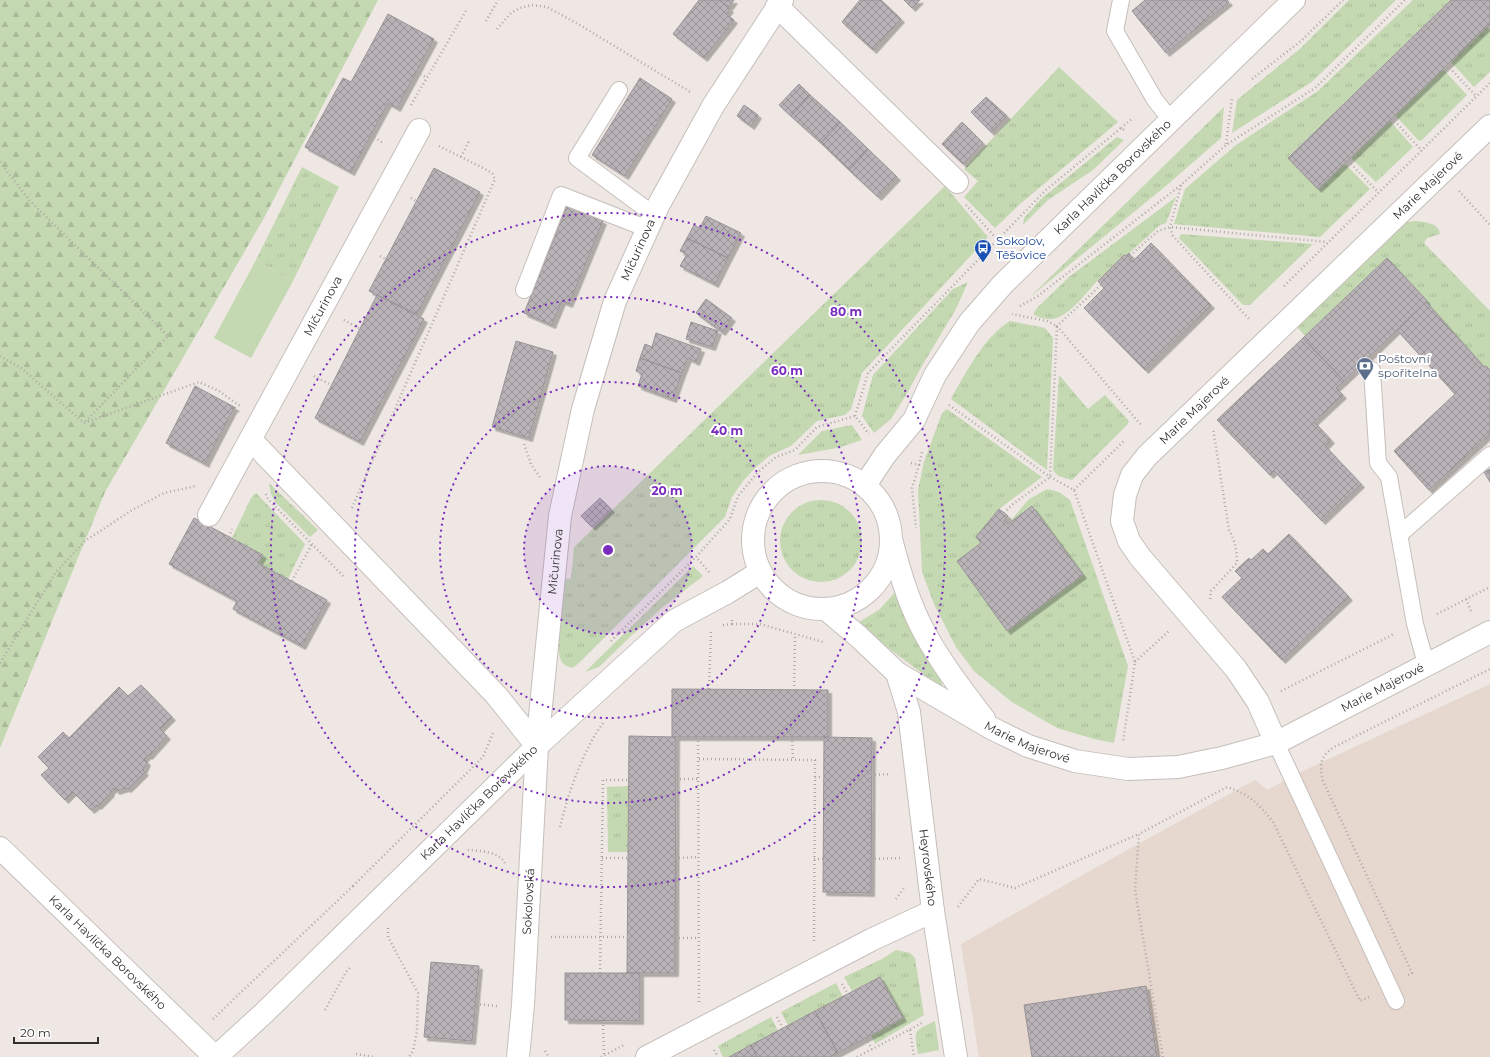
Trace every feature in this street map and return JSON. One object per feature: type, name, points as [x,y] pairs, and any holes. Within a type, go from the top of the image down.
[{"type":"street","name":"Karla Havlíčka Borovského","points":[[864,484],[885,454],[914,420],[935,375],[969,323],[1003,284],[1294,0]]},
{"type":"street","name":"Mičurinova","points":[[537,746],[560,516],[583,409],[615,301],[651,222],[713,106],[779,3],[957,182]]},
{"type":"street","name":"Marie Majerové","points":[[1276,743],[1258,702],[1236,670],[1140,557],[1129,541],[1122,521],[1125,495],[1132,475],[1147,456],[1488,131]]},
{"type":"street","name":"Mičurinova","points":[[210,515],[251,440],[427,137]]},
{"type":"street","points":[[251,440],[331,525],[496,695],[537,746]]},
{"type":"street","points":[[822,470],[844,474],[864,484],[879,500],[882,506],[888,519],[891,540],[888,560],[879,579],[864,595],[846,605],[826,609],[805,607],[786,598],[770,585],[760,572],[754,545],[756,523],[764,502],[780,485],[800,474],[822,470]]},
{"type":"street","name":"Marie Majerové","points":[[891,540],[902,582],[921,626],[952,677],[991,728],[1028,746],[1075,761],[1128,769],[1178,767],[1222,758],[1276,743],[1490,632]]},
{"type":"street","name":"Karla Havlíčka Borovského","points":[[0,848],[215,1057],[264,1013],[537,746],[674,621],[728,592],[760,572]]},
{"type":"street","name":"Heyrovského","points":[[647,1057],[871,940],[933,911],[909,712],[897,673],[860,637],[826,609]]},
{"type":"street","points":[[897,673],[991,728]]},
{"type":"street","name":"Sokolovská","points":[[518,1057],[523,1006],[537,746]]},
{"type":"street","points":[[933,911],[956,1057]]},
{"type":"lane","points":[[1122,0],[1115,31],[1155,100],[1171,120]]},
{"type":"lane","points":[[619,90],[577,158],[651,222]]},
{"type":"lane","points":[[524,290],[561,195],[651,222]]},
{"type":"lane","points":[[1372,370],[1378,463],[1389,477],[1415,624],[1426,664]]},
{"type":"lane","points":[[1400,535],[1490,455]]},
{"type":"lane","points":[[1276,743],[1393,994]]},
{"type":"path","points":[[486,21],[498,0]]},
{"type":"path","points":[[1140,425],[1057,326],[1007,312],[1038,296],[1181,185],[1226,145],[1315,88],[1405,0]]},
{"type":"path","points":[[497,29],[511,13],[520,8],[532,5],[547,8],[578,24],[713,106]]},
{"type":"path","points":[[1447,65],[1476,96]]},
{"type":"path","points":[[417,72],[427,78]]},
{"type":"path","points":[[1283,287],[1490,83]]},
{"type":"path","points":[[1226,145],[1232,95]]},
{"type":"path","points":[[1392,118],[1421,150]]},
{"type":"path","points":[[371,135],[389,146]]},
{"type":"path","points":[[351,510],[495,179],[492,174],[427,137]]},
{"type":"path","points":[[460,157],[469,141]]},
{"type":"path","points":[[1348,161],[1378,192]]},
{"type":"path","points":[[0,162],[30,201],[168,336],[84,423]]},
{"type":"path","points":[[957,182],[954,191],[997,239]]},
{"type":"path","points":[[1181,185],[1170,227],[1173,236],[1250,320],[1255,314]]},
{"type":"path","points":[[1133,253],[1158,231],[1170,227],[1327,242]]},
{"type":"path","points":[[1050,477],[1057,326],[1101,285]]},
{"type":"path","points":[[338,317],[360,329]]},
{"type":"path","points":[[0,356],[21,368],[84,423]]},
{"type":"path","points":[[308,373],[331,385]]},
{"type":"path","points":[[84,423],[199,382],[219,391],[246,410]]},
{"type":"path","points":[[943,401],[1050,477],[1074,490],[1135,662],[1122,747]]},
{"type":"path","points":[[1135,430],[1146,419]]},
{"type":"path","points":[[1209,604],[1211,591],[1237,563],[1236,545],[1229,530],[1212,427]]},
{"type":"path","points":[[1074,490],[1129,436]]},
{"type":"path","points":[[524,444],[531,464],[540,478],[548,486],[565,492]]},
{"type":"path","points":[[919,465],[924,446]]},
{"type":"path","points":[[1004,513],[1013,504],[1050,477]]},
{"type":"path","points":[[0,663],[56,572],[85,541],[132,510]]},
{"type":"path","points":[[292,581],[311,545],[331,525]]},
{"type":"path","points":[[608,644],[696,557]]},
{"type":"path","points":[[1466,599],[1490,587]]},
{"type":"path","points":[[1135,662],[1189,614]]},
{"type":"path","points":[[709,689],[711,627]]},
{"type":"path","points":[[794,634],[794,690]]},
{"type":"path","points":[[1000,885],[1015,888],[1139,834],[1228,787],[1242,792],[1253,800],[1273,822],[1360,1001],[1393,994],[1412,973],[1323,781],[1320,770],[1322,760],[1326,753],[1334,747],[1490,669]]},
{"type":"path","points":[[1275,688],[1280,691]]},
{"type":"path","points":[[352,886],[483,757],[493,732],[491,726]]},
{"type":"path","points":[[698,737],[699,1006]]},
{"type":"path","points":[[792,737],[793,760]]},
{"type":"path","points":[[699,759],[815,760],[814,946]]},
{"type":"path","points":[[871,775],[892,774]]},
{"type":"path","points":[[815,777],[824,777]]},
{"type":"path","points":[[676,779],[698,779]]},
{"type":"path","points":[[600,973],[603,780],[628,780]]},
{"type":"path","points":[[1139,834],[1135,890],[1163,1057]]},
{"type":"path","points":[[461,853],[468,850],[490,853],[502,858],[506,864]]},
{"type":"path","points":[[675,858],[699,857]]},
{"type":"path","points":[[602,858],[628,858]]},
{"type":"path","points":[[814,859],[824,858]]},
{"type":"path","points":[[871,859],[908,858]]},
{"type":"path","points":[[894,900],[906,886]]},
{"type":"path","points":[[383,931],[388,925],[388,937],[418,993],[417,1031],[413,1051],[409,1057]]},
{"type":"path","points":[[549,937],[628,937]]},
{"type":"path","points":[[675,938],[699,938]]},
{"type":"path","points":[[325,1010],[346,972],[356,960]]},
{"type":"path","points":[[476,1004],[501,1006]]},
{"type":"path","points":[[857,1057],[930,1018]]},
{"type":"path","points":[[601,1057],[604,1056],[603,1021]]},
{"type":"path","points":[[910,1030],[914,1057]]},
{"type":"path","points":[[866,1038],[872,1049]]},
{"type":"path","points":[[356,1054],[374,1057]]},
{"type":"shaded area","points":[[1490,684],[1490,1057],[979,1057],[961,944],[1127,850],[1255,780],[1268,790],[1292,776]]},
{"type":"green space","points":[[0,0],[378,0],[264,218],[105,492],[0,748]]},
{"type":"green space","points":[[1349,0],[1396,0],[1313,81],[1232,133],[1237,100],[1301,48]]},
{"type":"green space","points":[[1413,0],[1451,0],[1288,157],[1318,189],[1345,164],[1370,189],[1320,237],[1174,224],[1185,189],[1236,145],[1318,91]]},
{"type":"green space","points":[[1487,27],[1490,31],[1490,72],[1474,87],[1451,62]]},
{"type":"green space","points":[[1059,67],[1118,122],[1020,204],[995,228],[964,197],[978,181],[964,169]]},
{"type":"green space","points":[[1443,69],[1467,95],[1421,141],[1418,140],[1395,115]]},
{"type":"green space","points":[[1224,107],[1221,138],[1167,185],[1030,297]]},
{"type":"green space","points":[[1390,121],[1413,147],[1376,182],[1351,158]]},
{"type":"green space","points":[[1117,137],[1124,140],[1093,170],[1048,200],[1023,225],[1024,218],[1041,199]]},
{"type":"green space","points":[[302,167],[339,187],[293,281],[256,260]]},
{"type":"green space","points":[[945,186],[988,237],[862,373],[851,409],[845,415],[817,421],[791,446],[771,455],[757,466],[743,481],[732,497],[725,517],[581,661],[573,668],[564,664],[559,656],[559,623],[564,580],[571,578],[574,547]]},
{"type":"green space","points":[[1176,197],[1166,223],[1160,225],[1126,256],[1124,255],[1070,310],[1053,319],[1042,318],[1033,314],[1037,308],[1069,277]]},
{"type":"green space","points":[[1416,221],[1431,224],[1437,227],[1440,234],[1427,238],[1424,243],[1490,311],[1490,370],[1486,366],[1484,367],[1426,302],[1427,300],[1387,258],[1305,336],[1298,328],[1298,323],[1406,222]]},
{"type":"green space","points":[[1181,234],[1313,244],[1250,305],[1243,305],[1179,238]]},
{"type":"green space","points":[[256,260],[293,281],[251,358],[214,338]]},
{"type":"green space","points":[[968,282],[956,309],[906,395],[891,419],[874,433],[862,416],[873,375],[953,289]]},
{"type":"green space","points":[[1010,321],[1045,328],[1053,338],[1047,470],[951,399],[976,356],[992,336]]},
{"type":"green space","points":[[1059,375],[1088,409],[1105,395],[1129,421],[1127,425],[1072,480],[1058,476],[1053,470]]},
{"type":"green space","points":[[947,409],[1042,477],[999,509],[977,537],[981,543],[957,561],[1007,630],[1032,506],[1008,524],[1028,500],[1047,489],[1059,492],[1070,500],[1128,666],[1114,743],[1094,739],[1057,728],[1012,702],[974,671],[956,647],[934,604],[922,572],[918,490],[924,462],[942,413]]},
{"type":"green space","points":[[852,425],[862,440],[837,448],[798,455],[822,431]]},
{"type":"green space","points":[[269,483],[318,530],[310,537],[275,502],[271,494]]},
{"type":"green space","points":[[256,493],[305,544],[288,579],[258,563],[263,555],[232,538],[251,498]]},
{"type":"green space","points":[[821,500],[837,503],[850,512],[859,525],[862,541],[859,557],[850,570],[837,579],[821,582],[805,579],[792,570],[783,557],[780,541],[783,525],[792,512],[805,503]]},
{"type":"green space","points":[[693,566],[703,576],[663,607],[599,667],[585,672]]},
{"type":"green space","points":[[897,590],[908,620],[926,657],[939,676],[942,688],[856,624],[880,609]]},
{"type":"green space","points":[[629,786],[628,852],[608,852],[607,787]]},
{"type":"green space","points":[[896,950],[910,953],[915,958],[924,1015],[875,1044],[871,1035],[903,1018],[880,977],[852,991],[844,977],[882,959]]},
{"type":"green space","points":[[836,983],[843,997],[788,1025],[781,1012]]},
{"type":"green space","points":[[771,1017],[778,1031],[729,1057],[723,1057],[718,1046]]},
{"type":"green space","points":[[935,1021],[939,1050],[918,1054],[916,1040],[917,1032],[922,1027]]},
{"type":"building","points":[[699,0],[719,0],[730,9],[726,14],[734,20],[704,58],[673,34]]},
{"type":"building","points":[[719,0],[734,0],[729,7]]},
{"type":"building","points":[[860,0],[881,0],[901,19],[873,50],[842,22]]},
{"type":"building","points":[[904,0],[920,0],[912,8]]},
{"type":"building","points":[[1145,0],[1227,0],[1229,2],[1166,53],[1132,11]]},
{"type":"building","points":[[1451,0],[1490,0],[1490,24],[1318,189],[1288,158]]},
{"type":"building","points":[[388,14],[434,39],[397,108],[388,103],[351,172],[305,147],[343,78],[351,82]]},
{"type":"building","points":[[640,78],[672,99],[625,176],[592,155]]},
{"type":"building","points":[[799,84],[810,95],[791,116],[779,105]]},
{"type":"building","points":[[810,95],[840,122],[821,143],[791,116]]},
{"type":"building","points":[[986,97],[1007,116],[991,132],[971,112]]},
{"type":"building","points":[[744,105],[758,115],[751,126],[737,116]]},
{"type":"building","points":[[840,122],[868,149],[849,170],[821,143]]},
{"type":"building","points":[[962,122],[983,143],[963,164],[942,144]]},
{"type":"building","points":[[868,149],[897,177],[878,197],[849,170]]},
{"type":"building","points":[[434,168],[480,192],[417,314],[369,291]]},
{"type":"building","points":[[567,206],[603,221],[569,304],[562,301],[552,325],[524,313]]},
{"type":"building","points":[[706,216],[741,233],[728,258],[687,238],[694,225],[700,228]]},
{"type":"building","points":[[687,238],[728,258],[715,284],[680,266],[687,254],[680,251]]},
{"type":"building","points":[[1151,243],[1211,305],[1145,370],[1084,308],[1104,288],[1098,281],[1124,255],[1126,256],[1129,253],[1132,257],[1129,260],[1132,262]]},
{"type":"building","points":[[1387,258],[1427,301],[1344,381],[1303,338]]},
{"type":"building","points":[[377,295],[424,319],[360,442],[315,418]]},
{"type":"building","points":[[706,299],[732,318],[722,332],[696,313]]},
{"type":"building","points":[[1426,302],[1484,367],[1486,366],[1490,370],[1490,434],[1429,490],[1394,451],[1455,394],[1397,330]]},
{"type":"building","points":[[691,322],[718,331],[712,347],[686,339]]},
{"type":"building","points":[[656,333],[701,349],[696,362],[688,358],[682,373],[640,358],[645,344],[652,347]]},
{"type":"building","points":[[1303,338],[1344,381],[1336,388],[1343,395],[1314,422],[1331,440],[1325,446],[1361,484],[1322,521],[1274,471],[1270,475],[1217,420]]},
{"type":"building","points":[[516,341],[553,352],[529,438],[492,427]]},
{"type":"building","points":[[640,358],[682,373],[673,399],[638,386],[642,374],[636,371]]},
{"type":"building","points":[[195,386],[236,408],[234,408],[206,464],[166,443]]},
{"type":"building","points":[[1490,469],[1490,482],[1484,472]]},
{"type":"building","points":[[600,498],[611,509],[592,527],[581,516]]},
{"type":"building","points":[[1032,506],[1083,575],[1007,631],[957,561],[981,543],[976,537],[999,509],[1008,516],[1004,521],[1008,524]]},
{"type":"building","points":[[194,518],[263,555],[258,563],[327,600],[302,646],[233,609],[237,601],[169,564]]},
{"type":"building","points":[[1289,534],[1349,597],[1282,660],[1222,597],[1242,578],[1235,571],[1249,558],[1251,560],[1263,549],[1268,554]]},
{"type":"building","points":[[141,685],[172,717],[160,729],[167,736],[149,756],[148,755],[144,759],[147,762],[143,771],[145,772],[128,789],[126,788],[116,791],[114,788],[98,806],[97,805],[91,810],[73,792],[65,800],[41,775],[49,768],[38,757],[63,732],[69,738],[119,687],[128,696]]},
{"type":"building","points":[[672,689],[828,690],[828,737],[672,737]]},
{"type":"building","points":[[629,736],[676,737],[675,973],[627,973]]},
{"type":"building","points":[[824,737],[872,738],[871,893],[823,892]]},
{"type":"building","points":[[431,962],[479,966],[472,1041],[424,1037]]},
{"type":"building","points":[[565,973],[640,973],[640,1021],[565,1020]]},
{"type":"building","points":[[880,977],[903,1018],[838,1053],[815,1011]]},
{"type":"building","points":[[1146,986],[1157,1057],[1032,1057],[1024,1005]]},
{"type":"building","points":[[815,1011],[838,1053],[830,1057],[757,1057],[751,1045]]},
{"type":"building","points":[[751,1045],[757,1057],[729,1057]]},
{"type":"place","name":"Sokolov, Těšovice","points":[[983,263]]},
{"type":"place","name":"Poštovní spořitelna","points":[[1365,381]]}]
